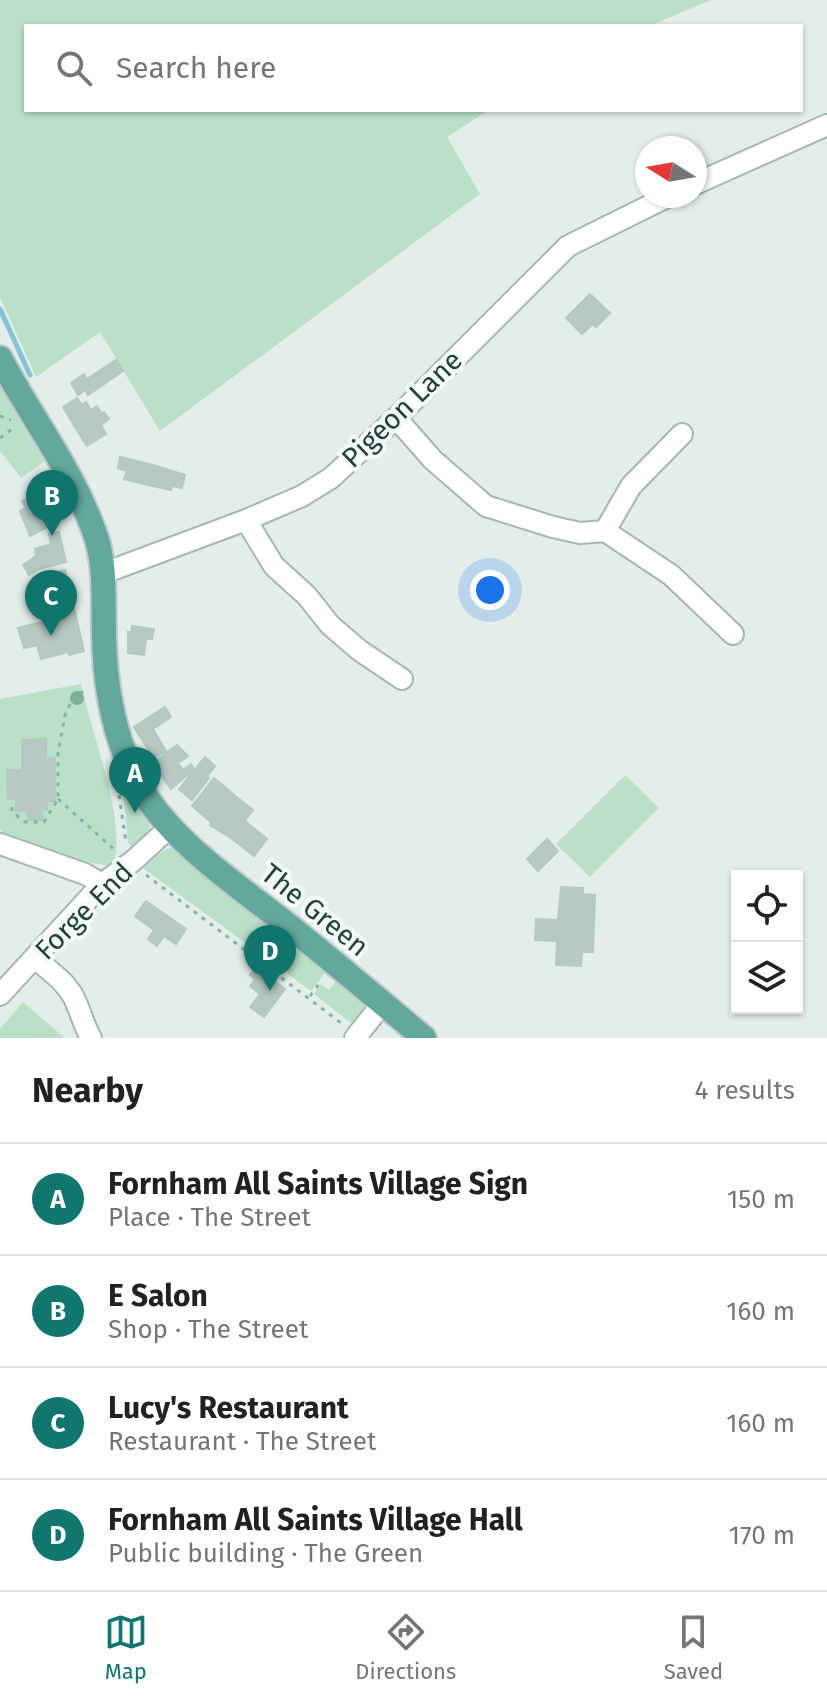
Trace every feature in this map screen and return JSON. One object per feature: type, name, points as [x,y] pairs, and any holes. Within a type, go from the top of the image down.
[{"type":"main road","name":"The Green","points":[[0,358],[81,502],[97,540],[104,573],[105,655],[110,709],[120,743],[137,782],[169,828],[424,1038]]},
{"type":"street","points":[[707,179],[827,125]]},
{"type":"street","name":"Pigeon Lane","points":[[104,573],[246,520],[302,496],[331,478],[396,418],[568,246],[645,208]]},
{"type":"street","points":[[396,418],[433,460],[486,506],[580,533],[605,531],[671,575],[733,634]]},
{"type":"street","points":[[605,531],[631,486],[682,434]]},
{"type":"street","points":[[246,520],[274,566],[307,596],[330,625],[359,650],[402,679]]},
{"type":"street","name":"Forge End","points":[[0,995],[130,856],[169,828]]},
{"type":"street","points":[[0,844],[85,874],[102,884]]},
{"type":"street","points":[[35,958],[66,985],[91,1038]]},
{"type":"street","points":[[356,1037],[383,1003]]},
{"type":"path","points":[[0,438],[21,423]]},
{"type":"path","points":[[12,807],[12,812],[25,822],[44,822],[57,796],[58,753],[65,715],[75,694],[88,690]]},
{"type":"path","points":[[137,782],[118,784],[130,856],[140,871],[310,996],[356,1037]]},
{"type":"path","points":[[57,796],[118,852],[130,856]]},
{"type":"green space","points":[[0,0],[711,0],[654,24],[24,24],[24,112],[486,112],[447,137],[480,194],[160,431],[100,332],[36,377],[0,297]]},
{"type":"green space","points":[[0,358],[33,417],[21,423],[45,461],[21,478],[0,451]]},
{"type":"green space","points":[[81,684],[106,775],[115,823],[116,845],[114,864],[111,866],[34,851],[7,838],[0,829],[0,699]]},
{"type":"green space","points":[[625,775],[659,808],[590,877],[556,844]]},
{"type":"green space","points":[[123,789],[129,789],[149,820],[150,835],[134,853],[128,842]]},
{"type":"green space","points":[[168,848],[177,848],[328,969],[311,991],[143,868]]},
{"type":"green space","points":[[336,981],[339,984],[342,981],[371,1004],[356,1027],[314,994],[321,984],[329,990]]},
{"type":"green space","points":[[23,1002],[65,1038],[0,1038],[0,1029]]},
{"type":"building","points":[[590,294],[610,313],[596,327],[593,324],[582,334],[566,318]]},
{"type":"building","points":[[116,360],[123,371],[88,395],[85,390],[91,386],[87,379]]},
{"type":"building","points":[[84,374],[91,386],[78,395],[71,383]]},
{"type":"building","points":[[77,398],[82,405],[86,402],[91,410],[97,406],[102,414],[76,429],[63,407]]},
{"type":"building","points":[[104,412],[109,419],[101,425],[106,434],[87,446],[76,429]]},
{"type":"building","points":[[120,457],[153,465],[148,485],[124,479],[127,471],[118,468]]},
{"type":"building","points":[[153,465],[185,475],[182,488],[172,486],[171,490],[148,485]]},
{"type":"building","points":[[45,490],[56,522],[30,536],[20,511],[26,508],[22,501]]},
{"type":"building","points":[[59,532],[66,562],[29,575],[23,565],[36,556],[35,549],[51,544],[49,534]]},
{"type":"building","points":[[65,570],[72,599],[34,610],[30,602],[41,597],[43,600],[49,598],[48,595],[44,596],[42,585],[47,584],[45,575]]},
{"type":"building","points":[[72,599],[84,651],[41,659],[37,645],[24,648],[18,628],[46,621],[42,606]]},
{"type":"building","points":[[132,626],[154,629],[152,639],[146,639],[144,655],[128,653],[128,632],[131,633]]},
{"type":"building","points":[[165,707],[171,717],[153,729],[166,751],[154,758],[134,727]]},
{"type":"building","points":[[46,739],[46,759],[55,758],[55,801],[47,801],[47,810],[42,810],[42,820],[28,820],[27,810],[16,811],[16,799],[8,799],[7,770],[22,770],[22,740]]},
{"type":"building","points":[[177,745],[188,756],[178,763],[183,770],[191,764],[194,769],[171,789],[153,763]]},
{"type":"building","points":[[205,757],[215,766],[192,800],[179,789]]},
{"type":"building","points":[[214,778],[234,795],[212,823],[192,806]]},
{"type":"building","points":[[234,795],[253,810],[231,838],[210,825]]},
{"type":"building","points":[[245,821],[267,839],[254,856],[231,838]]},
{"type":"building","points":[[547,839],[558,851],[538,871],[527,859]]},
{"type":"building","points":[[561,887],[583,888],[583,894],[595,895],[593,952],[582,952],[581,966],[556,965],[557,941],[535,940],[536,919],[558,920]]},
{"type":"building","points":[[146,901],[186,929],[176,944],[164,936],[157,946],[148,939],[154,930],[135,916]]},
{"type":"building","points":[[256,967],[285,989],[264,1017],[250,1007],[260,994],[250,986],[255,979],[250,975]]},
{"type":"waterway","points":[[0,309],[30,375]]},
{"type":"place","name":"E Salon","points":[[52,536]]},
{"type":"place","name":"Lucy's Restaurant","points":[[51,636]]},
{"type":"place","name":"Fornham All Saints Village Sign","points":[[135,813]]},
{"type":"place","name":"Fornham All Saints Village Hall","points":[[270,991]]}]
